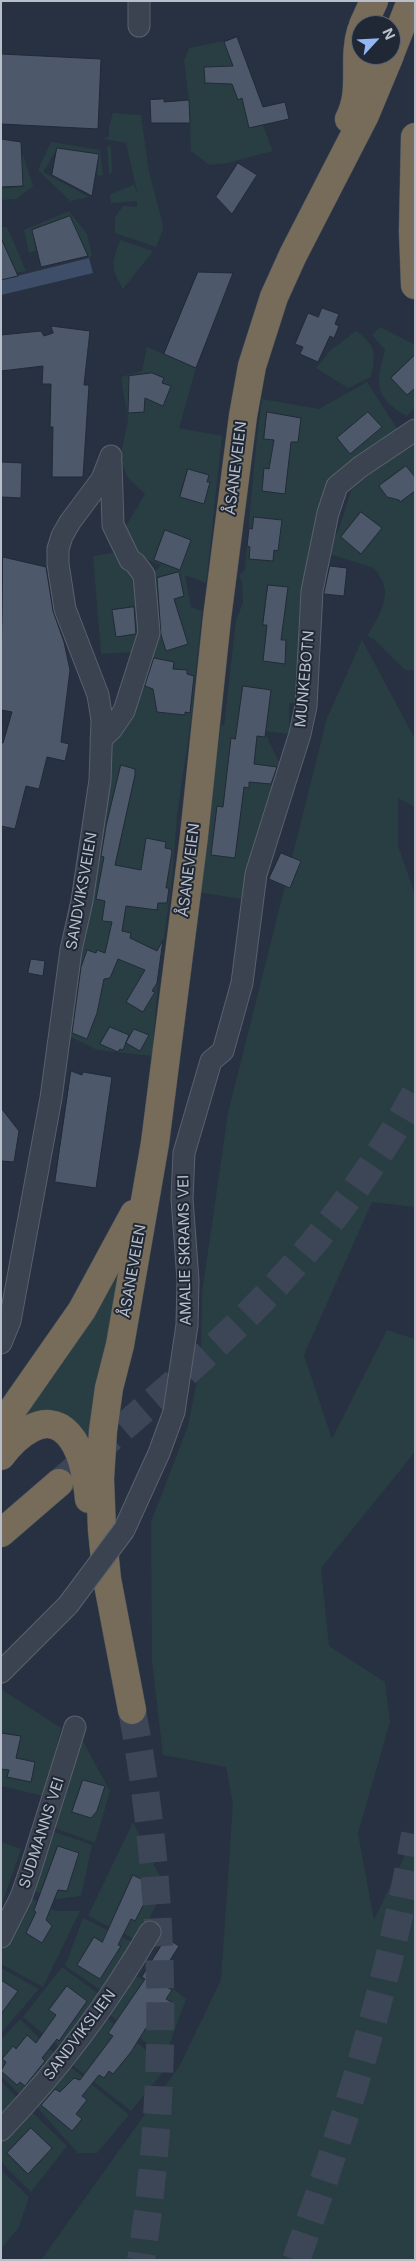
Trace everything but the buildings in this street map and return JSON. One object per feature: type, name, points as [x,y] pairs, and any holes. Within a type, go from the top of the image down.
[{"type":"highway","points":[[368,15],[374,1]]},
{"type":"highway","name":"ÅSANEVEIEN","points":[[401,26],[411,1]]},
{"type":"highway","points":[[338,168],[334,148],[355,103],[356,65]]},
{"type":"highway","name":"ÅSANEVEIEN","points":[[1,1456],[19,1435],[32,1427],[45,1424],[57,1427],[67,1433],[76,1446],[87,1485],[97,1581],[112,1656],[132,1710],[107,1580],[100,1480],[109,1388],[120,1345],[159,1114],[193,846],[217,618],[243,416],[252,366],[274,297],[365,115],[385,65]]},
{"type":"highway","points":[[415,137],[413,231],[415,285]]},
{"type":"highway","points":[[1,1426],[82,1310],[115,1253],[148,1188]]},
{"type":"highway","points":[[1,1533],[59,1483]]},
{"type":"street","points":[[139,1],[139,26]]},
{"type":"street","name":"MUNKEBOTN","points":[[223,1051],[242,983],[256,874],[300,734],[306,706],[312,591],[328,513],[337,486],[360,467],[415,430]]},
{"type":"street","name":"SANDVIKSVEIEN","points":[[1,1343],[10,1321],[51,1098],[71,950],[82,900],[99,788],[101,739],[102,720],[98,695],[65,609],[58,564],[58,549],[62,536],[102,479],[111,456],[113,525],[123,549],[144,575],[149,632],[124,710],[111,730],[101,739]]},
{"type":"street","name":"AMALIE SKRAMS VEI","points":[[1,1672],[68,1605],[124,1530],[159,1453],[174,1412],[187,1325],[188,1280],[182,1198],[184,1153],[211,1061],[223,1051]]},
{"type":"street","name":"SUDMANNS VEI","points":[[1,1937],[30,1871],[75,1727]]},
{"type":"street","name":"SANDVIKSLIEN","points":[[1,2130],[43,2084],[86,2031],[124,1976],[150,1932]]},
{"type":"green space","points":[[224,41],[241,86],[234,89],[237,99],[246,97],[248,105],[245,112],[249,128],[263,125],[273,151],[227,163],[209,165],[191,151],[189,100],[184,60],[189,48]]},
{"type":"green space","points":[[113,113],[141,115],[149,172],[162,221],[163,230],[156,247],[115,233],[115,217],[123,206],[137,207],[137,201],[111,203],[110,194],[134,185],[138,195],[126,143],[104,139],[109,136],[109,127]]},
{"type":"green space","points":[[51,142],[100,150],[103,176],[97,175],[99,155],[57,149],[43,172],[89,197],[70,201],[38,170]]},
{"type":"green space","points":[[107,146],[111,147],[112,172],[109,174]]},
{"type":"green space","points":[[21,149],[33,186],[17,199],[1,200],[1,189],[22,187]]},
{"type":"green space","points":[[69,211],[87,234],[92,256],[89,257],[72,222],[34,238],[36,251],[29,253],[24,230]]},
{"type":"green space","points":[[1,227],[7,227],[26,271],[16,273],[1,236]]},
{"type":"green space","points":[[120,240],[153,251],[123,289],[114,270],[115,255]]},
{"type":"green space","points":[[380,327],[415,345],[415,407],[407,416],[388,403],[380,389],[380,372],[385,350],[372,335]]},
{"type":"green space","points":[[356,331],[371,345],[374,356],[373,369],[371,377],[348,388],[316,368],[331,350]]},
{"type":"green space","points":[[147,347],[196,368],[179,428],[222,436],[206,583],[185,575],[191,607],[202,611],[191,720],[177,816],[172,880],[158,979],[152,1056],[97,1050],[67,1035],[107,752],[128,710],[145,582],[161,565],[131,553],[122,533],[145,494],[128,478],[120,459],[128,419],[121,377],[142,371]]},
{"type":"green space","points":[[367,382],[398,430],[344,473],[305,576],[298,629],[297,703],[289,703],[289,734],[264,731],[282,768],[260,836],[245,872],[242,899],[196,892],[211,762],[216,762],[221,726],[224,726],[236,620],[243,603],[242,582],[239,576],[245,570],[254,463],[262,399],[319,409]]},
{"type":"green space","points":[[415,438],[415,670],[405,670],[375,640],[367,636],[377,619],[385,598],[383,584],[374,568],[326,553],[339,529],[352,488]]},
{"type":"green space","points":[[118,552],[134,569],[144,633],[136,652],[101,654],[93,556]]},
{"type":"green space","points":[[362,640],[415,739],[415,807],[398,798],[398,846],[415,894],[415,1207],[372,1202],[304,1355],[332,1439],[387,1330],[415,1339],[415,1452],[321,1568],[329,1646],[385,1682],[390,1722],[358,1833],[374,1920],[415,1834],[415,2260],[41,2260],[180,2065],[221,1980],[233,1803],[226,1767],[163,1755],[152,1661],[151,1522],[188,1426],[201,1359],[202,1293],[228,1113],[327,718]]},
{"type":"green space","points":[[119,1262],[124,1265],[90,1444],[81,1429],[1,1440]]},
{"type":"green space","points":[[1,1689],[61,1728],[44,1796],[1,1786]]},
{"type":"green space","points":[[80,1736],[110,1791],[95,1843],[50,1826]]},
{"type":"green space","points":[[133,1822],[165,1887],[138,1941],[88,1916]]},
{"type":"green space","points":[[49,1830],[92,1845],[81,1896],[57,1899],[34,1891]]},
{"type":"green space","points":[[1,1842],[21,1849],[1,1907]]},
{"type":"green space","points":[[29,1897],[56,1911],[80,1911],[43,1987],[1,1964],[1,1953]]},
{"type":"green space","points":[[83,1918],[136,1944],[105,1993],[65,1966]]},
{"type":"green space","points":[[62,1967],[103,1997],[63,2050],[23,2017]]},
{"type":"green space","points":[[1,1968],[39,1989],[1,2033]]},
{"type":"green space","points":[[136,1976],[155,1987],[162,1979],[186,1999],[165,2057],[107,2013]]},
{"type":"green space","points":[[104,2016],[167,2067],[131,2111],[70,2063]]},
{"type":"green space","points":[[20,2019],[58,2057],[23,2098],[1,2076],[1,2040]]},
{"type":"green space","points":[[68,2065],[129,2115],[97,2153],[78,2153],[34,2104]]},
{"type":"green space","points":[[1,2081],[20,2101],[1,2122]]},
{"type":"green space","points":[[29,2109],[67,2146],[31,2192],[1,2162],[1,2141]]},
{"type":"green space","points":[[1,2170],[29,2197],[19,2227],[1,2249]]},
{"type":"water","points":[[89,258],[93,273],[1,295],[1,280]]},
{"type":"tunnel","points":[[59,1483],[165,1391],[243,1320],[267,1295],[309,1248],[348,1199],[383,1148],[415,1094]]},
{"type":"tunnel","points":[[132,1710],[152,1847],[160,1985],[157,2122],[141,2260]]},
{"type":"tunnel","points":[[296,2260],[349,2102],[380,1996],[405,1888],[415,1834]]}]
